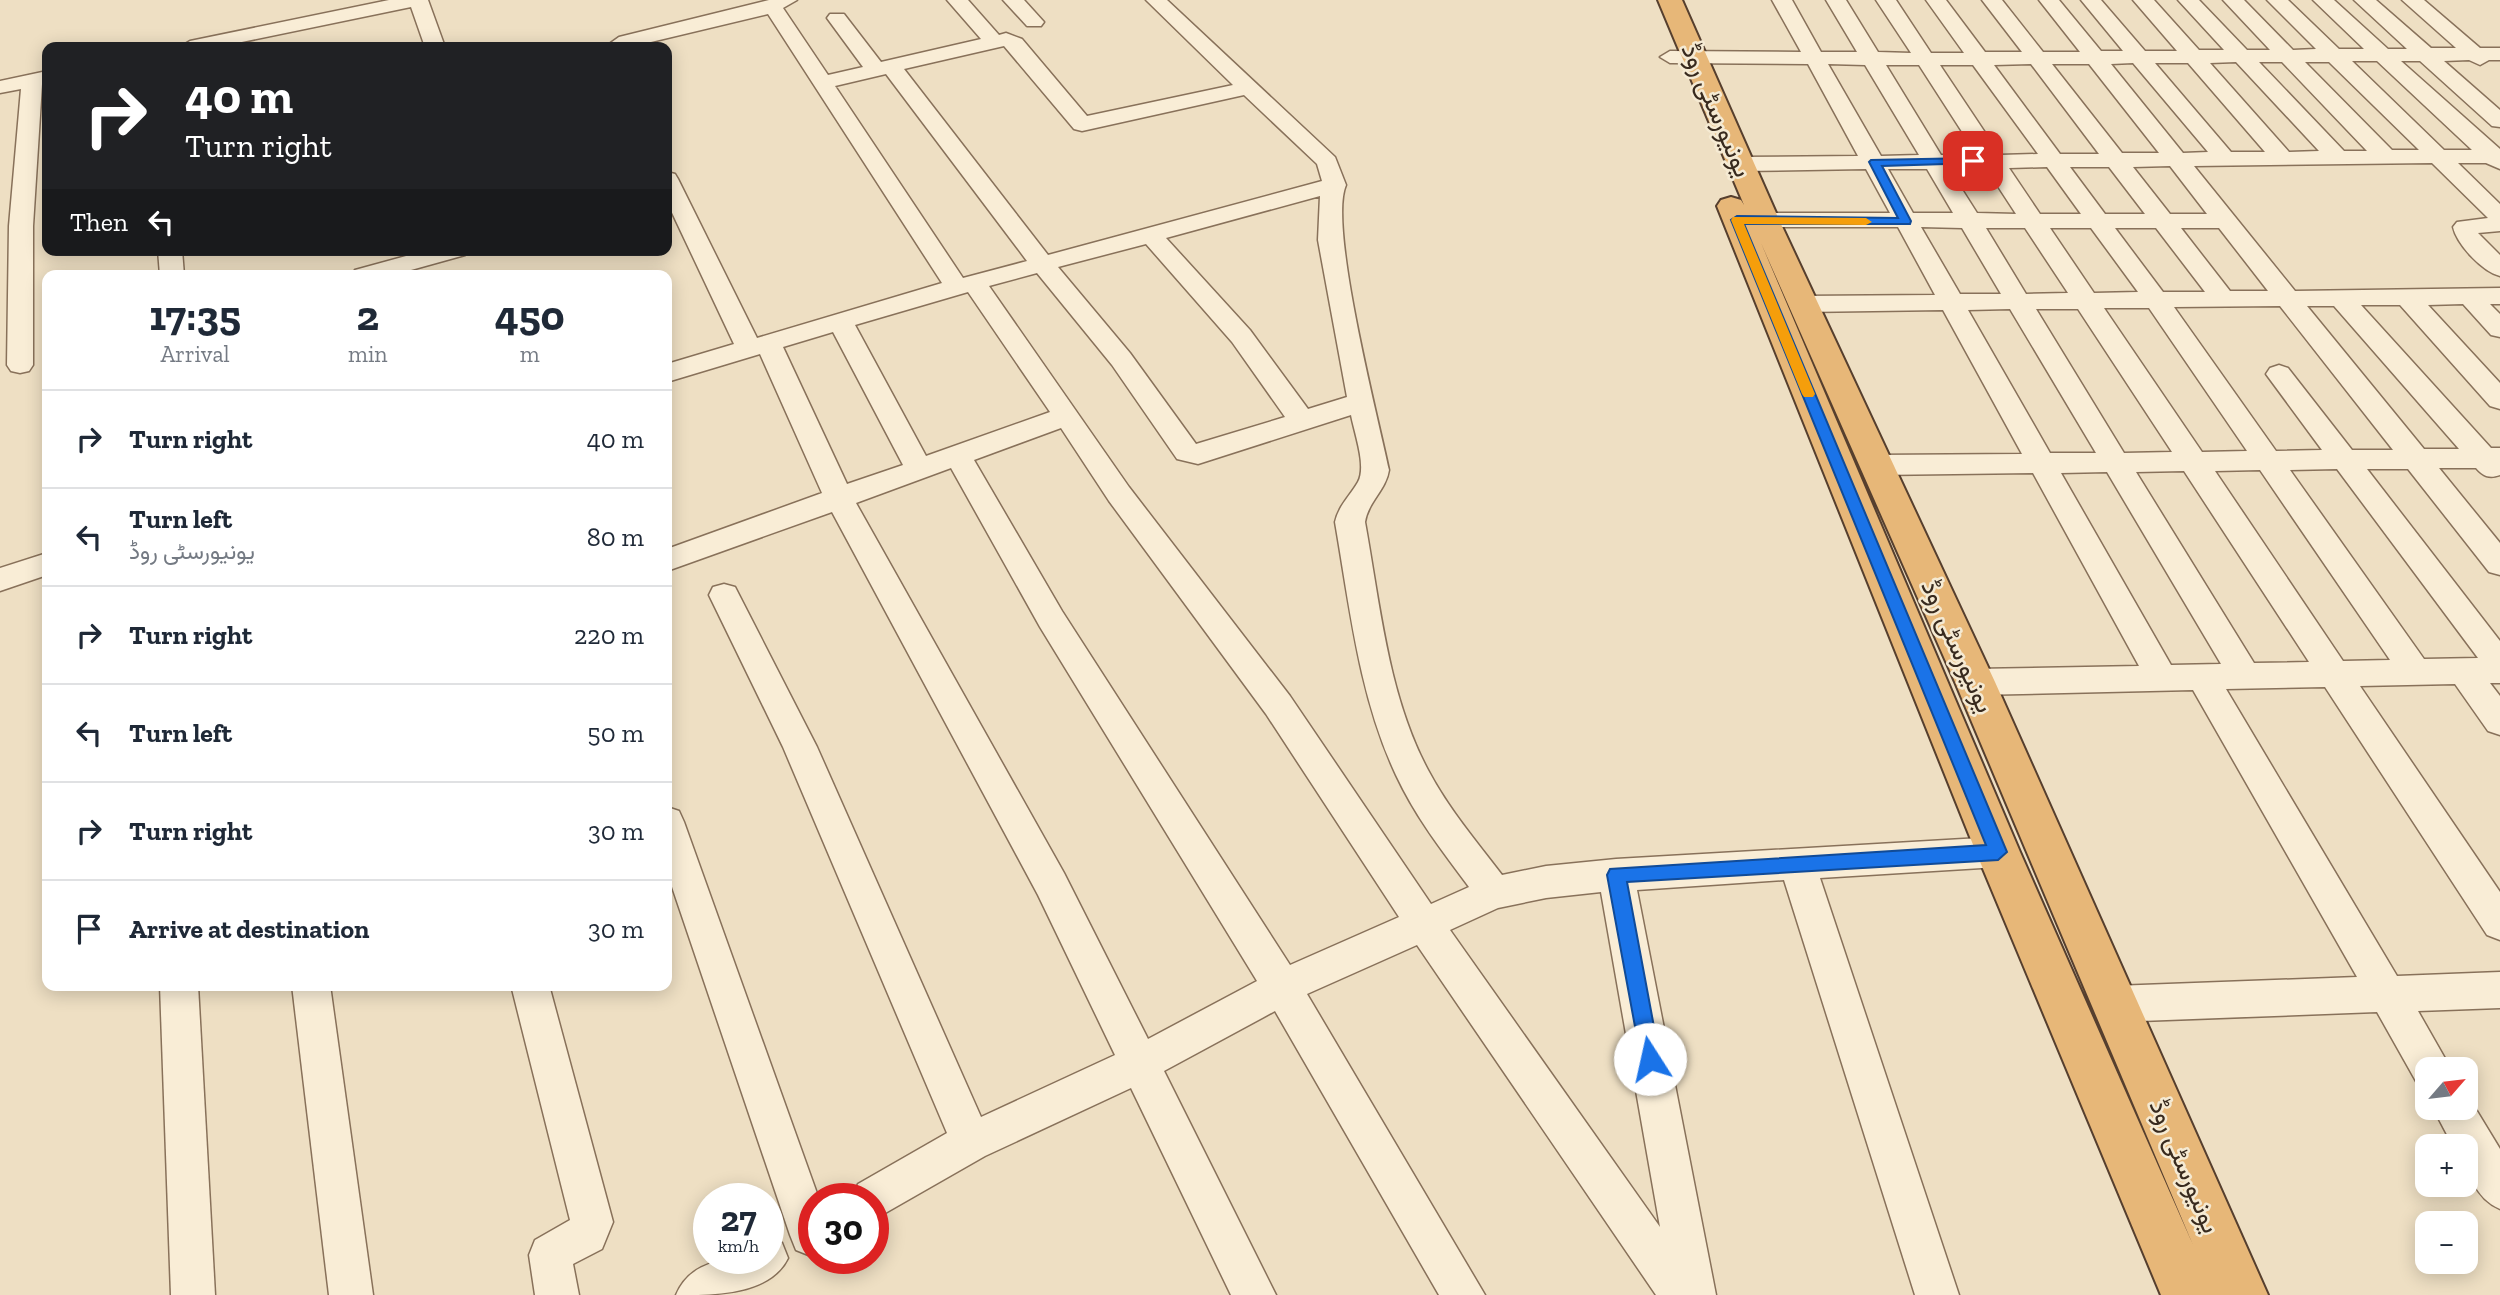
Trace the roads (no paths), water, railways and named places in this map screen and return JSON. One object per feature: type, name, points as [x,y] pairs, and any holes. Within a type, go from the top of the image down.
[{"type":"highway","name":"یونیورسٹی روڈ","points":[[1647,0],[1683,58],[1741,164],[1751,221],[1803,304],[1975,682],[2241,1295]]},
{"type":"highway","name":"یونیورسٹی روڈ","points":[[1670,0],[1683,58],[1751,221],[1998,852],[2188,1295]]},
{"type":"street","points":[[957,0],[994,41]]},
{"type":"street","points":[[1013,0],[1034,22]]},
{"type":"street","points":[[1156,0],[1326,162],[1335,185]]},
{"type":"street","points":[[1782,0],[2162,678]]},
{"type":"street","points":[[1836,0],[2245,676]]},
{"type":"street","points":[[1886,0],[1928,59],[2084,301],[2336,674],[2500,923]]},
{"type":"street","points":[[1936,0],[2056,160],[2416,672]]},
{"type":"street","points":[[1992,0],[2224,300]]},
{"type":"street","points":[[2049,0],[2500,564]]},
{"type":"street","points":[[2091,0],[2225,159]]},
{"type":"street","points":[[2143,0],[2283,158]]},
{"type":"street","points":[[2188,0],[2337,157]]},
{"type":"street","points":[[2232,0],[2289,55],[2386,157]]},
{"type":"street","points":[[2277,0],[2500,216]]},
{"type":"street","points":[[2323,0],[2497,158]]},
{"type":"street","points":[[2364,0],[2500,121]]},
{"type":"street","points":[[2412,0],[2500,76]]},
{"type":"street","points":[[208,42],[325,9],[412,1],[432,42]]},
{"type":"street","points":[[624,42],[780,3],[824,82],[965,284],[1067,416],[1119,494],[1278,705],[1424,924],[1682,1295]]},
{"type":"street","points":[[837,18],[883,68],[1121,359],[1187,452],[1198,454],[1361,402]]},
{"type":"street","points":[[824,82],[1006,39],[1014,43],[1082,124],[1248,88]]},
{"type":"street","points":[[1683,58],[1982,59],[2500,54]]},
{"type":"street","points":[[0,87],[39,79],[11,228],[10,368],[42,359]]},
{"type":"street","points":[[1741,164],[2439,156],[2497,158]]},
{"type":"street","points":[[672,371],[965,284],[1335,185]]},
{"type":"street","points":[[1335,185],[1331,192],[1333,226],[1330,240],[1375,479],[1350,513],[1350,522],[1382,691],[1393,727],[1414,776],[1454,839],[1494,893]]},
{"type":"street","points":[[672,194],[758,345],[1051,884],[1254,1295]]},
{"type":"street","points":[[11,228],[42,220]]},
{"type":"street","points":[[1751,221],[2224,221]]},
{"type":"street","points":[[2500,224],[2465,227],[2467,236],[2500,269]]},
{"type":"street","points":[[1150,234],[1241,335],[1302,420]]},
{"type":"street","points":[[382,270],[434,256]]},
{"type":"street","points":[[1803,304],[2500,296]]},
{"type":"street","points":[[2470,297],[2500,329]]},
{"type":"street","points":[[2408,298],[2500,400]]},
{"type":"street","points":[[2342,299],[2495,465]]},
{"type":"street","points":[[840,321],[919,469]]},
{"type":"street","points":[[2279,374],[2500,664]]},
{"type":"street","points":[[672,558],[1067,416]]},
{"type":"street","points":[[957,455],[1051,619],[1282,987],[1463,1295]]},
{"type":"street","points":[[1876,465],[2416,460],[2495,465]]},
{"type":"street","points":[[0,580],[42,566]]},
{"type":"street","points":[[724,595],[800,747],[971,1142]]},
{"type":"street","points":[[1975,682],[2500,670]]},
{"type":"street","points":[[2464,671],[2500,722]]},
{"type":"street","points":[[2202,677],[2424,1057]]},
{"type":"street","points":[[672,836],[798,1194]]},
{"type":"street","points":[[889,1190],[971,1142],[1141,1063],[1282,987],[1494,893],[1546,883],[1616,875],[1998,852]]},
{"type":"street","points":[[1797,864],[1937,1295]]},
{"type":"street","points":[[1616,875],[1694,1295]]},
{"type":"street","points":[[2114,1004],[2500,990]]},
{"type":"street","points":[[179,991],[193,1295]]},
{"type":"street","points":[[312,991],[351,1295]]},
{"type":"street","points":[[532,991],[593,1222],[592,1229],[585,1237],[550,1255],[557,1295]]},
{"type":"street","points":[[2460,1120],[2500,1188]]},
{"type":"street","points":[[698,1295],[738,1274]]}]
